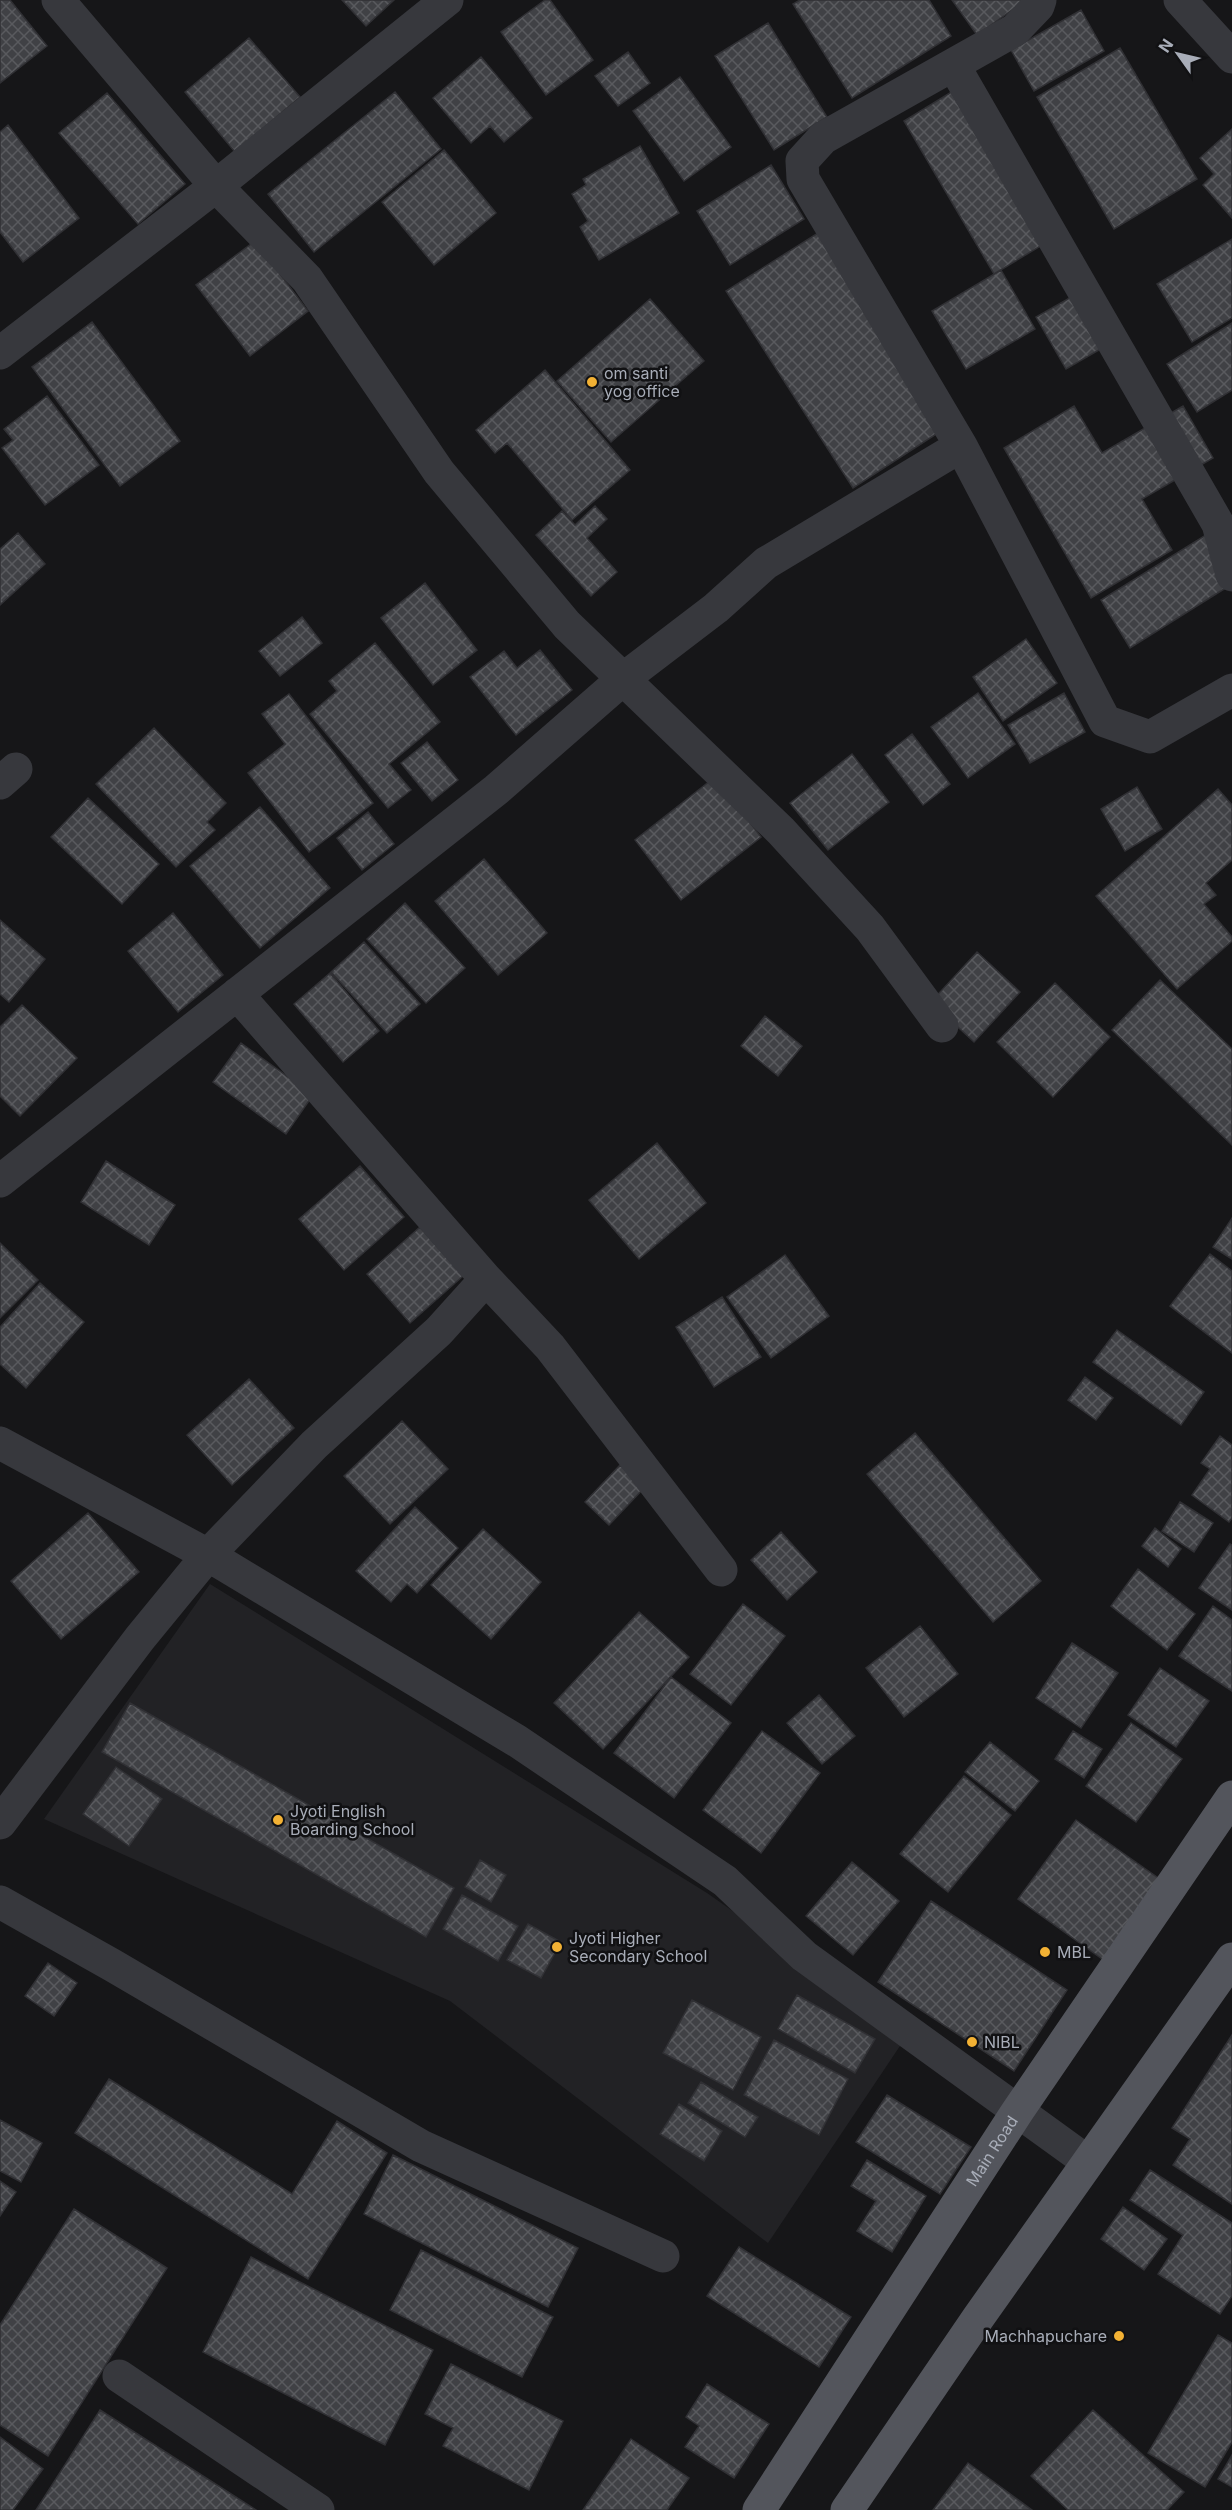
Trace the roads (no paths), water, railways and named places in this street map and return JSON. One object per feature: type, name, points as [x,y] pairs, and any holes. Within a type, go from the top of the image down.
[{"type":"main road","name":"Main Road","points":[[759,2510],[1017,2112],[1232,1797]]},
{"type":"main road","points":[[847,2510],[978,2318],[1232,1959]]},
{"type":"street","points":[[58,0],[216,186],[307,279],[439,472],[567,625],[781,831],[870,928],[942,1026]]},
{"type":"street","points":[[0,353],[216,186],[447,0]]},
{"type":"street","points":[[1040,0],[1038,6],[1015,30],[823,138],[802,161],[803,179],[961,446],[1105,721],[1150,737],[1232,690]]},
{"type":"street","points":[[1180,0],[1232,57]]},
{"type":"street","points":[[954,66],[1218,524],[1232,575]]},
{"type":"street","points":[[0,1181],[496,790],[623,679],[716,608],[766,563],[961,446]]},
{"type":"street","points":[[237,994],[486,1279],[550,1347],[722,1570]]},
{"type":"street","points":[[0,1823],[140,1638],[208,1556],[314,1445],[439,1331],[486,1279]]},
{"type":"street","points":[[0,1443],[208,1556],[517,1741],[725,1881],[804,1956],[1088,2162]]},
{"type":"street","points":[[0,1902],[421,2145],[663,2256]]},
{"type":"street","points":[[119,2376],[318,2510]]},
{"type":"place","name":"om santi yog office","points":[[592,382]]},
{"type":"place","name":"Jyoti English Boarding School","points":[[278,1820]]},
{"type":"place","name":"Jyoti Higher Secondary School","points":[[557,1947]]},
{"type":"place","name":"MBL","points":[[1045,1952]]},
{"type":"place","name":"NIBL","points":[[972,2042]]},
{"type":"place","name":"Machhapuchare","points":[[1119,2336]]}]
